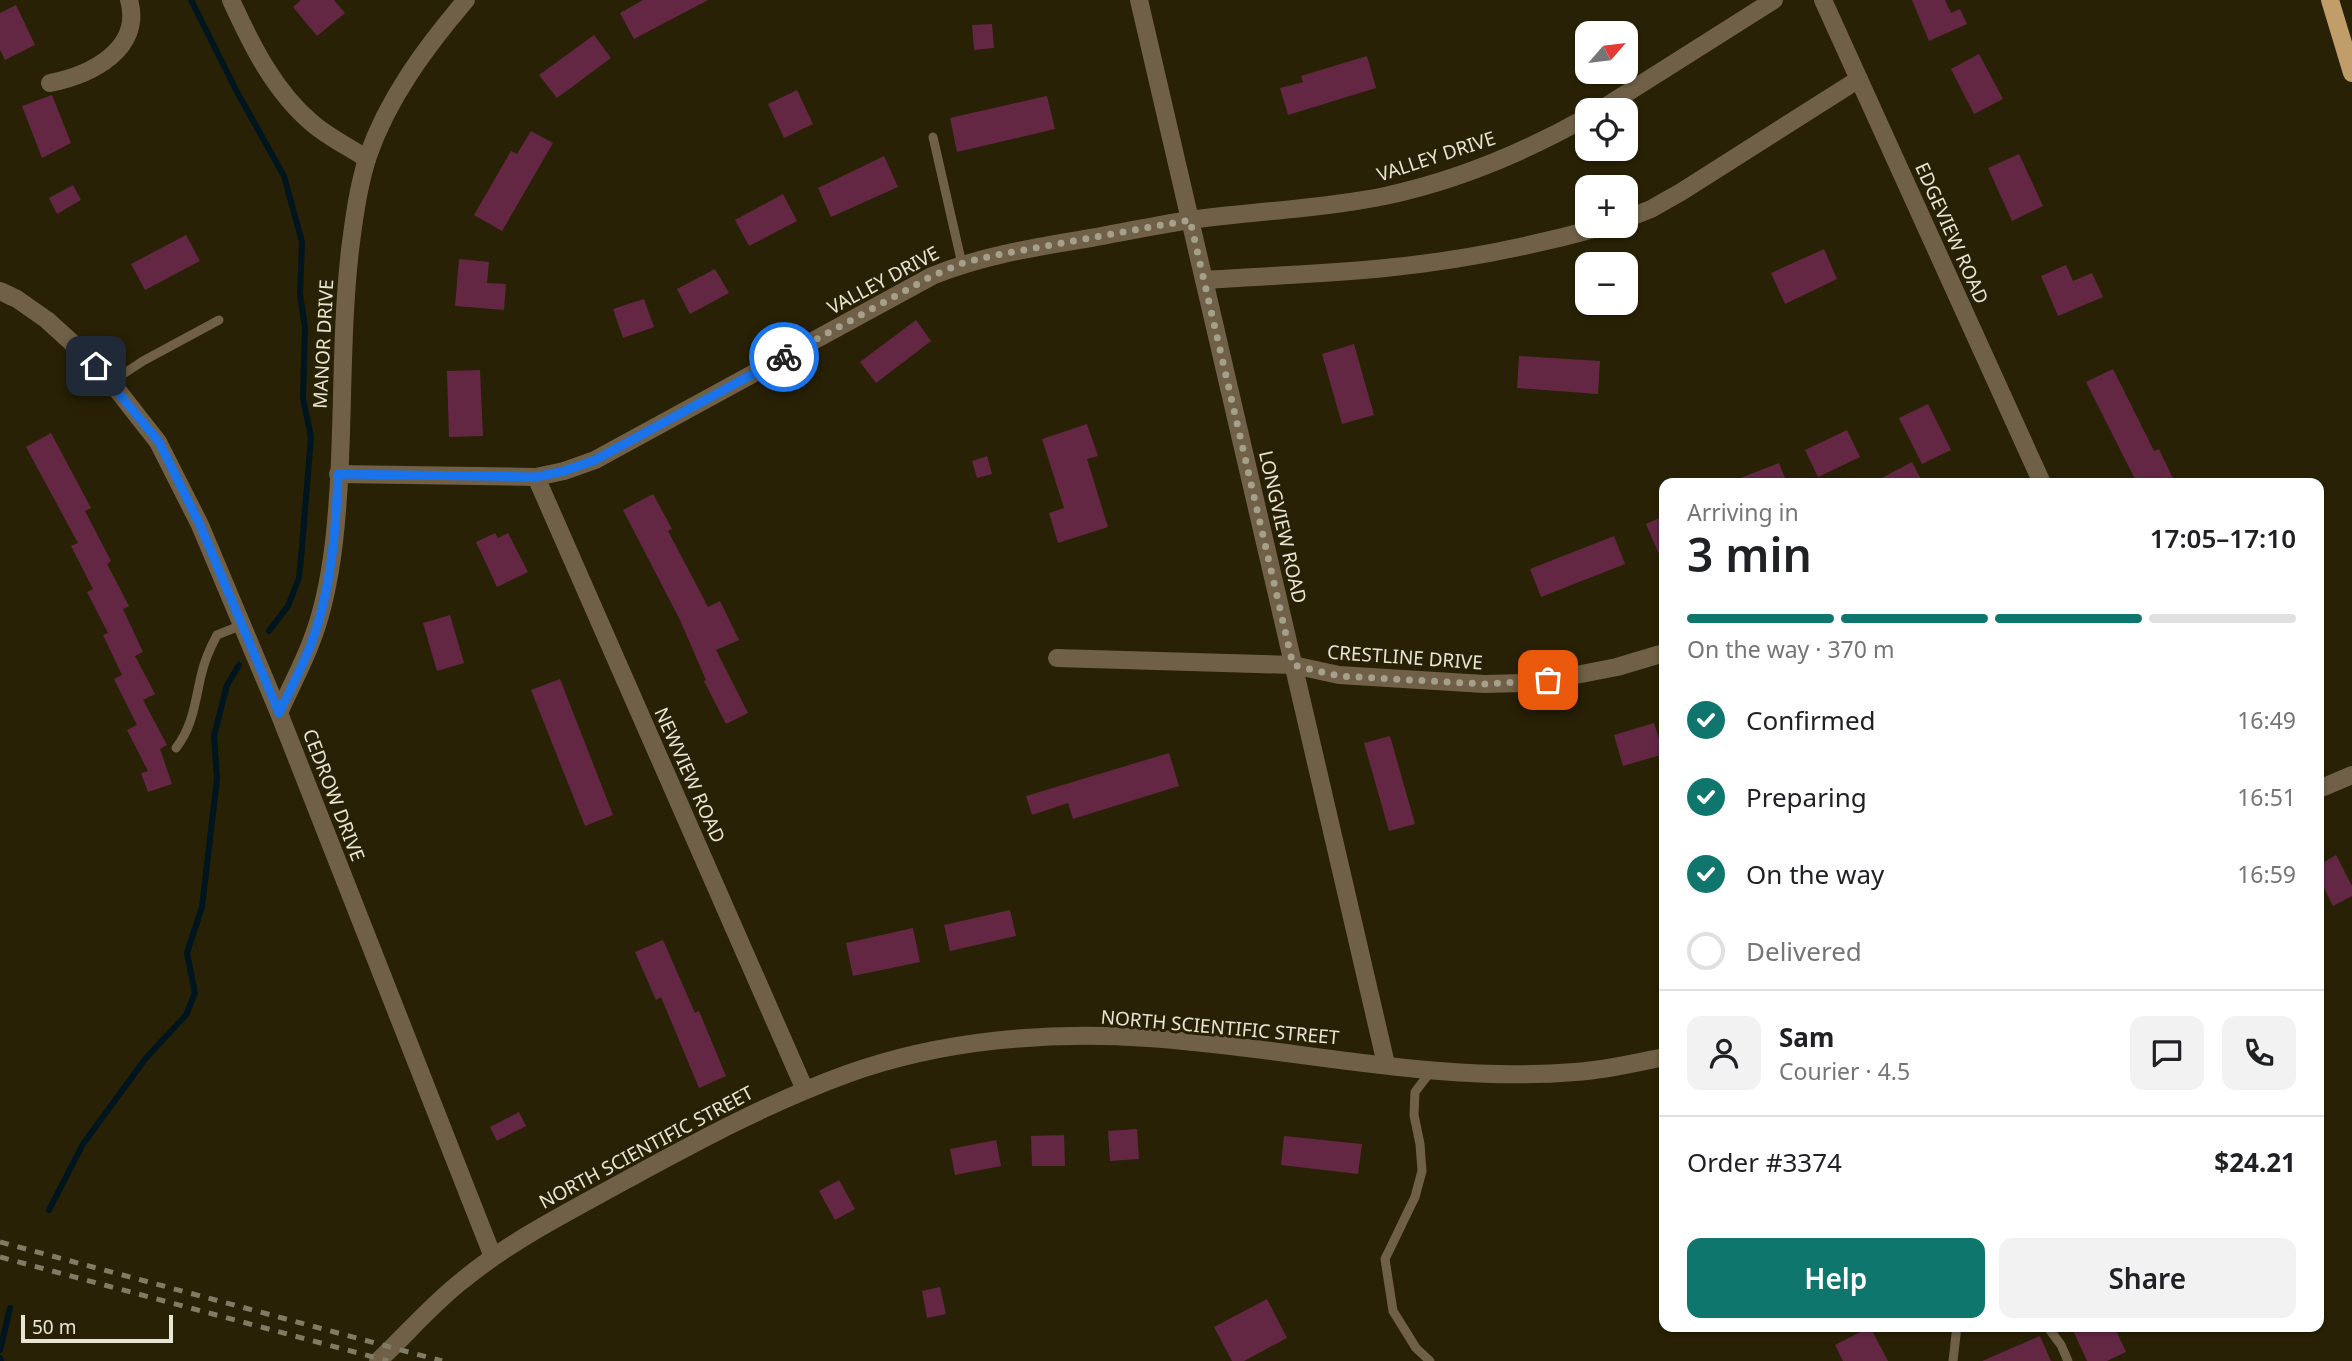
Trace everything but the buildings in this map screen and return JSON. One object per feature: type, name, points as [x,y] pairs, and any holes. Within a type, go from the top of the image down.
[{"type":"main road","points":[[2330,0],[2352,73]]},
{"type":"street","points":[[50,83],[71,79],[109,58],[130,35],[132,13],[129,0]]},
{"type":"street","points":[[231,0],[273,80],[290,103],[314,125],[367,159]]},
{"type":"street","name":"MANOR DRIVE","points":[[279,713],[311,645],[333,544],[347,281],[358,194],[367,159],[377,132],[407,78],[433,40],[466,0]]},
{"type":"street","name":"LONGVIEW ROAD","points":[[1139,0],[1386,1064]]},
{"type":"street","points":[[1619,98],[1774,0]]},
{"type":"street","name":"EDGEVIEW ROAD","points":[[1823,0],[2040,478]]},
{"type":"street","points":[[1638,214],[1681,192],[1859,79]]},
{"type":"street","name":"VALLEY DRIVE","points":[[338,474],[536,477],[564,471],[595,460],[932,276],[962,264],[1001,254],[1190,220],[1336,204],[1387,195],[1437,182],[1488,164],[1575,123]]},
{"type":"street","points":[[1204,280],[1384,268],[1453,260],[1575,234]]},
{"type":"street","name":"CEDROW DRIVE","points":[[0,291],[18,299],[47,320],[111,382],[159,442],[200,525],[279,713],[493,1257]]},
{"type":"street","name":"NEWVIEW ROAD","points":[[536,477],[805,1090]]},
{"type":"street","name":"CRESTLINE DRIVE","points":[[1057,658],[1293,665],[1339,676],[1484,684],[1524,683],[1572,677],[1659,655]]},
{"type":"street","points":[[2324,787],[2352,775]]},
{"type":"street","name":"NORTH SCIENTIFIC STREET","points":[[378,1361],[434,1304],[493,1257],[554,1219],[698,1141],[805,1090],[851,1073],[949,1048],[1052,1036],[1149,1038],[1432,1070],[1526,1074],[1619,1067],[1659,1058]]},
{"type":"lane","points":[[933,137],[962,264]]},
{"type":"lane","points":[[111,382],[143,361],[219,320]]},
{"type":"lane","points":[[176,748],[194,715],[201,675],[217,635],[242,625]]},
{"type":"lane","points":[[1430,1361],[1416,1348],[1393,1311],[1385,1259],[1415,1197],[1422,1171],[1414,1115],[1415,1092],[1432,1070]]},
{"type":"lane","points":[[1953,1361],[1956,1332]]},
{"type":"lane","points":[[2051,1332],[2068,1361]]},
{"type":"waterway","points":[[191,0],[237,92],[284,176],[302,242],[300,294],[305,327],[303,398],[311,437],[302,547],[299,578],[288,606],[269,631]]},
{"type":"waterway","points":[[49,1210],[83,1144],[146,1058],[186,1015],[195,993],[187,953],[202,907],[217,779],[214,736],[227,685],[239,665]]},
{"type":"waterway","points":[[0,1350],[10,1308]]},
{"type":"railway","points":[[0,1242],[442,1361]]},
{"type":"railway","points":[[0,1257],[388,1361]]},
{"type":"way so far","points":[[784,357],[932,276],[965,262],[1190,220],[1293,665],[1339,676],[1484,684],[1548,680]]},
{"type":"route","points":[[96,366],[159,442],[200,525],[279,713],[311,645],[319,618],[333,544],[338,474],[536,477],[564,471],[595,460],[784,357]]}]
